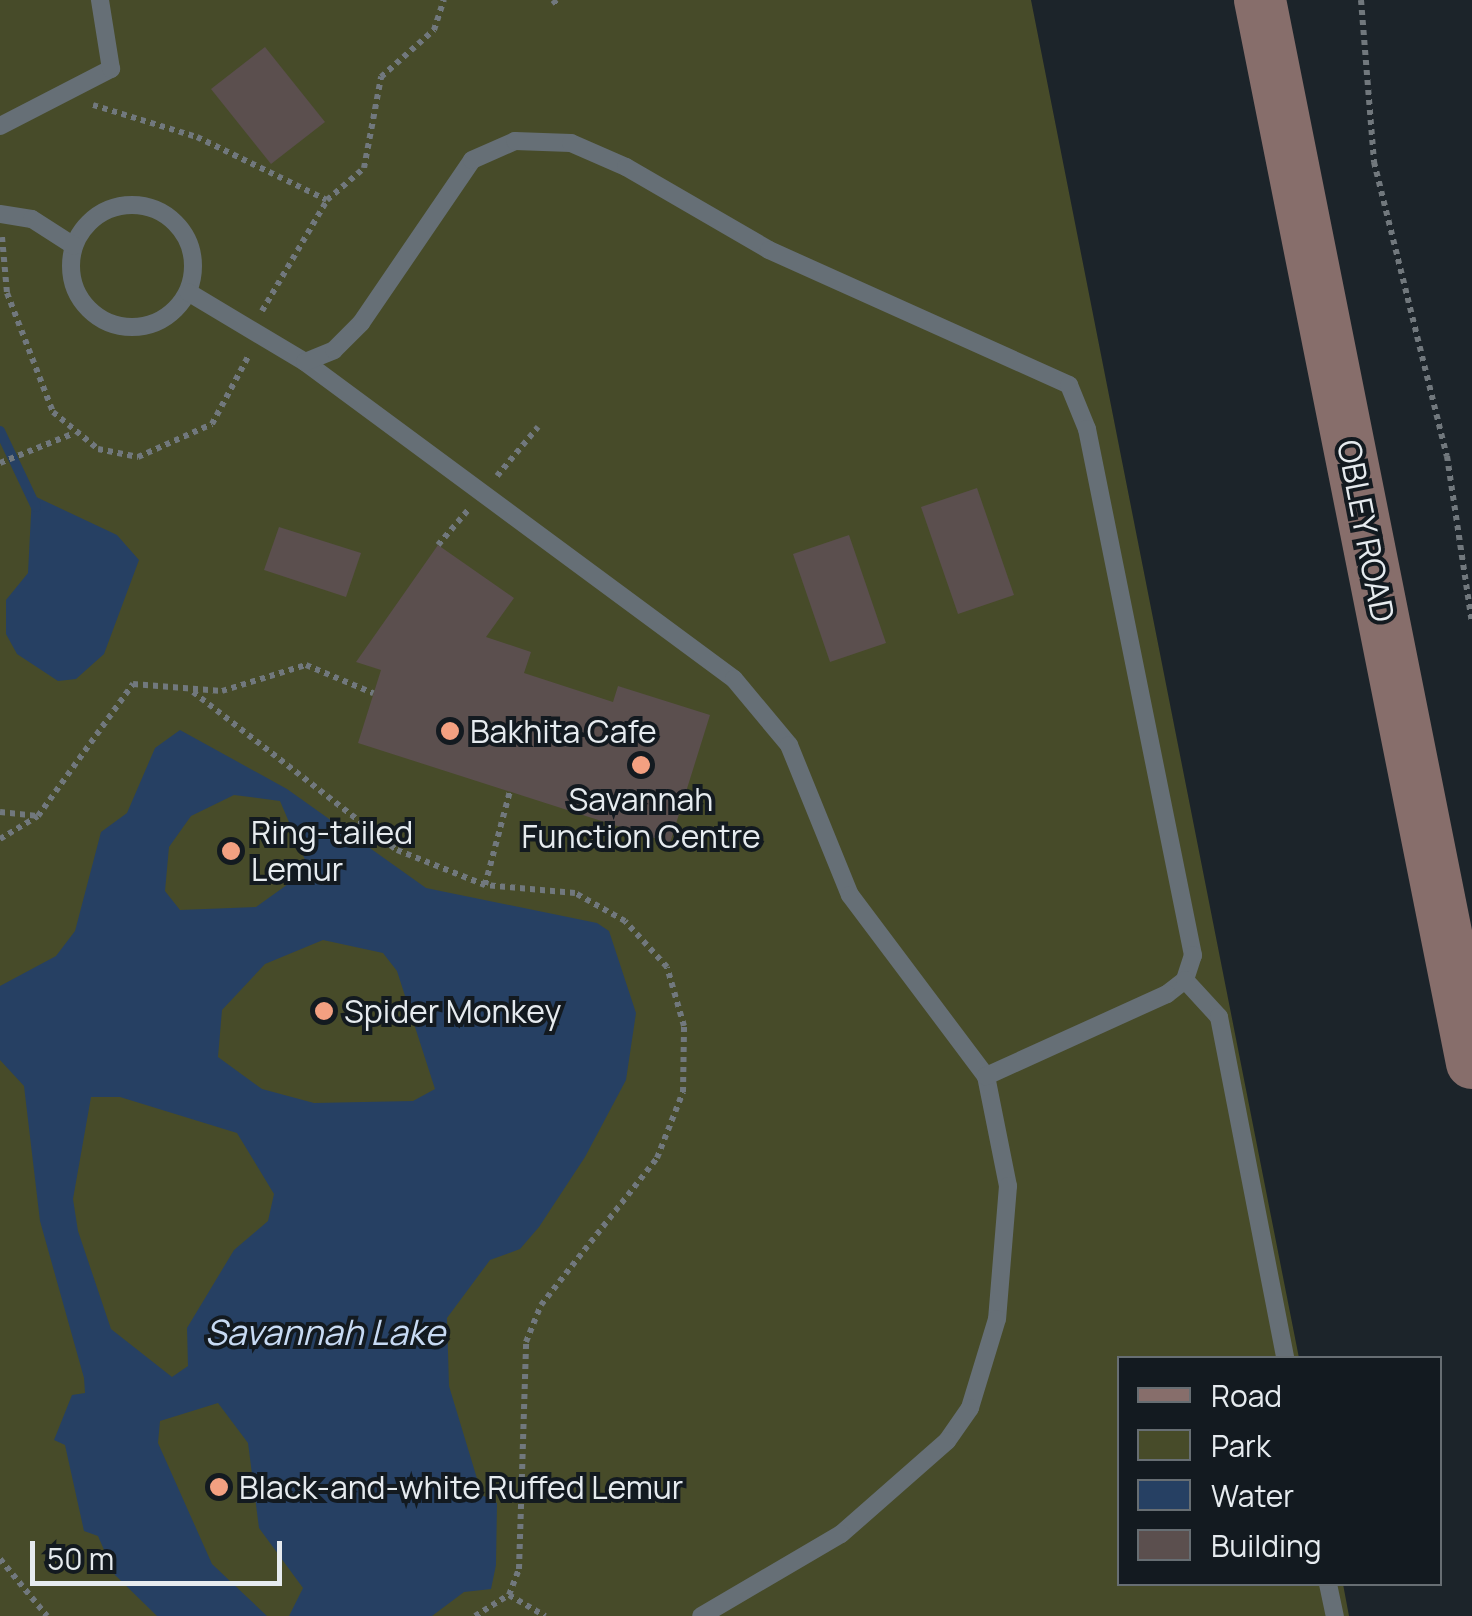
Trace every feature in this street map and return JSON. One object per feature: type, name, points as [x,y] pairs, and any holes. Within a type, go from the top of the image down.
[{"type":"street","name":"OBLEY ROAD","points":[[1260,0],[1472,1062]]},
{"type":"lane","points":[[0,126],[110,69],[100,0]]},
{"type":"lane","points":[[305,362],[334,350],[361,323],[472,160],[515,140],[571,142],[626,166],[769,250],[1069,385],[1087,429],[1189,936],[1185,980],[1219,1016],[1285,1356]]},
{"type":"lane","points":[[110,209],[159,210],[192,254],[188,292],[140,327],[100,318],[74,286],[74,246],[110,209]]},
{"type":"lane","points":[[0,214],[32,219],[74,246]]},
{"type":"lane","points":[[188,292],[305,362],[734,679],[789,745],[850,895],[986,1076],[1008,1186],[1002,1254],[986,1367],[947,1441],[841,1534],[701,1616]]},
{"type":"lane","points":[[986,1076],[1185,980]]},
{"type":"lane","points":[[1328,1586],[1335,1616]]},
{"type":"path","points":[[1361,0],[1374,162],[1447,456],[1472,623]]},
{"type":"path","points":[[58,96],[197,137],[327,200]]},
{"type":"path","points":[[0,463],[72,434]]},
{"type":"path","points":[[0,839],[38,816],[133,684],[192,692],[246,688],[306,665],[374,693]]},
{"type":"path","points":[[192,692],[397,850],[485,885],[574,893],[626,921],[666,968],[684,1026],[683,1092],[657,1158],[540,1305],[526,1342],[519,1569],[509,1595],[475,1616]]},
{"type":"path","points":[[485,885],[510,791]]},
{"type":"path","points":[[0,812],[38,816]]},
{"type":"path","points":[[0,1559],[47,1616]]},
{"type":"path","points":[[509,1595],[545,1616]]},
{"type":"green space","points":[[0,0],[1031,0],[1299,1356],[1117,1356],[1117,1586],[1343,1586],[1349,1616],[0,1616]]},
{"type":"water","points":[[32,495],[117,535],[139,560],[104,654],[76,679],[58,681],[17,654],[6,634],[6,600],[28,573]]},
{"type":"water","name":"Savannah Lake","points":[[180,730],[287,789],[426,888],[597,923],[609,931],[636,1013],[626,1080],[585,1157],[539,1227],[520,1249],[490,1260],[447,1318],[449,1386],[482,1495],[497,1503],[496,1565],[491,1589],[464,1592],[432,1616],[289,1616],[303,1588],[259,1528],[248,1443],[218,1403],[160,1421],[158,1443],[212,1564],[267,1616],[157,1616],[115,1575],[98,1536],[84,1531],[65,1445],[54,1440],[72,1395],[85,1393],[84,1378],[40,1221],[24,1086],[0,1060],[0,986],[56,956],[75,931],[101,832],[127,813],[155,748]],"holes":[[[234,795],[280,801],[309,869],[256,907],[180,910],[165,891],[169,847],[191,816]],[[323,940],[383,953],[397,971],[435,1089],[413,1101],[314,1103],[262,1089],[218,1057],[222,1010],[265,964]],[[91,1097],[120,1097],[237,1133],[274,1194],[268,1221],[234,1250],[187,1328],[188,1366],[172,1377],[111,1329],[78,1231],[73,1199]]]},
{"type":"building","points":[[265,47],[325,122],[271,164],[211,89]]},
{"type":"building","points":[[977,488],[1014,595],[958,614],[921,507]]},
{"type":"building","points":[[279,527],[361,553],[346,597],[264,570]]},
{"type":"building","points":[[849,535],[886,643],[830,662],[793,554]]},
{"type":"building","points":[[438,545],[514,598],[486,637],[531,652],[524,673],[613,702],[618,686],[710,715],[670,843],[358,743],[381,670],[356,662]]},
{"type":"waterway","points":[[0,431],[36,507]]},
{"type":"place","name":"Bakhita Cafe","points":[[450,731]]},
{"type":"place","name":"Savannah Function Centre","points":[[641,765]]},
{"type":"place","name":"Ring-tailed Lemur","points":[[231,851]]},
{"type":"place","name":"Spider Monkey","points":[[324,1011]]},
{"type":"place","name":"Black-and-white Ruffed Lemur","points":[[219,1487]]}]
